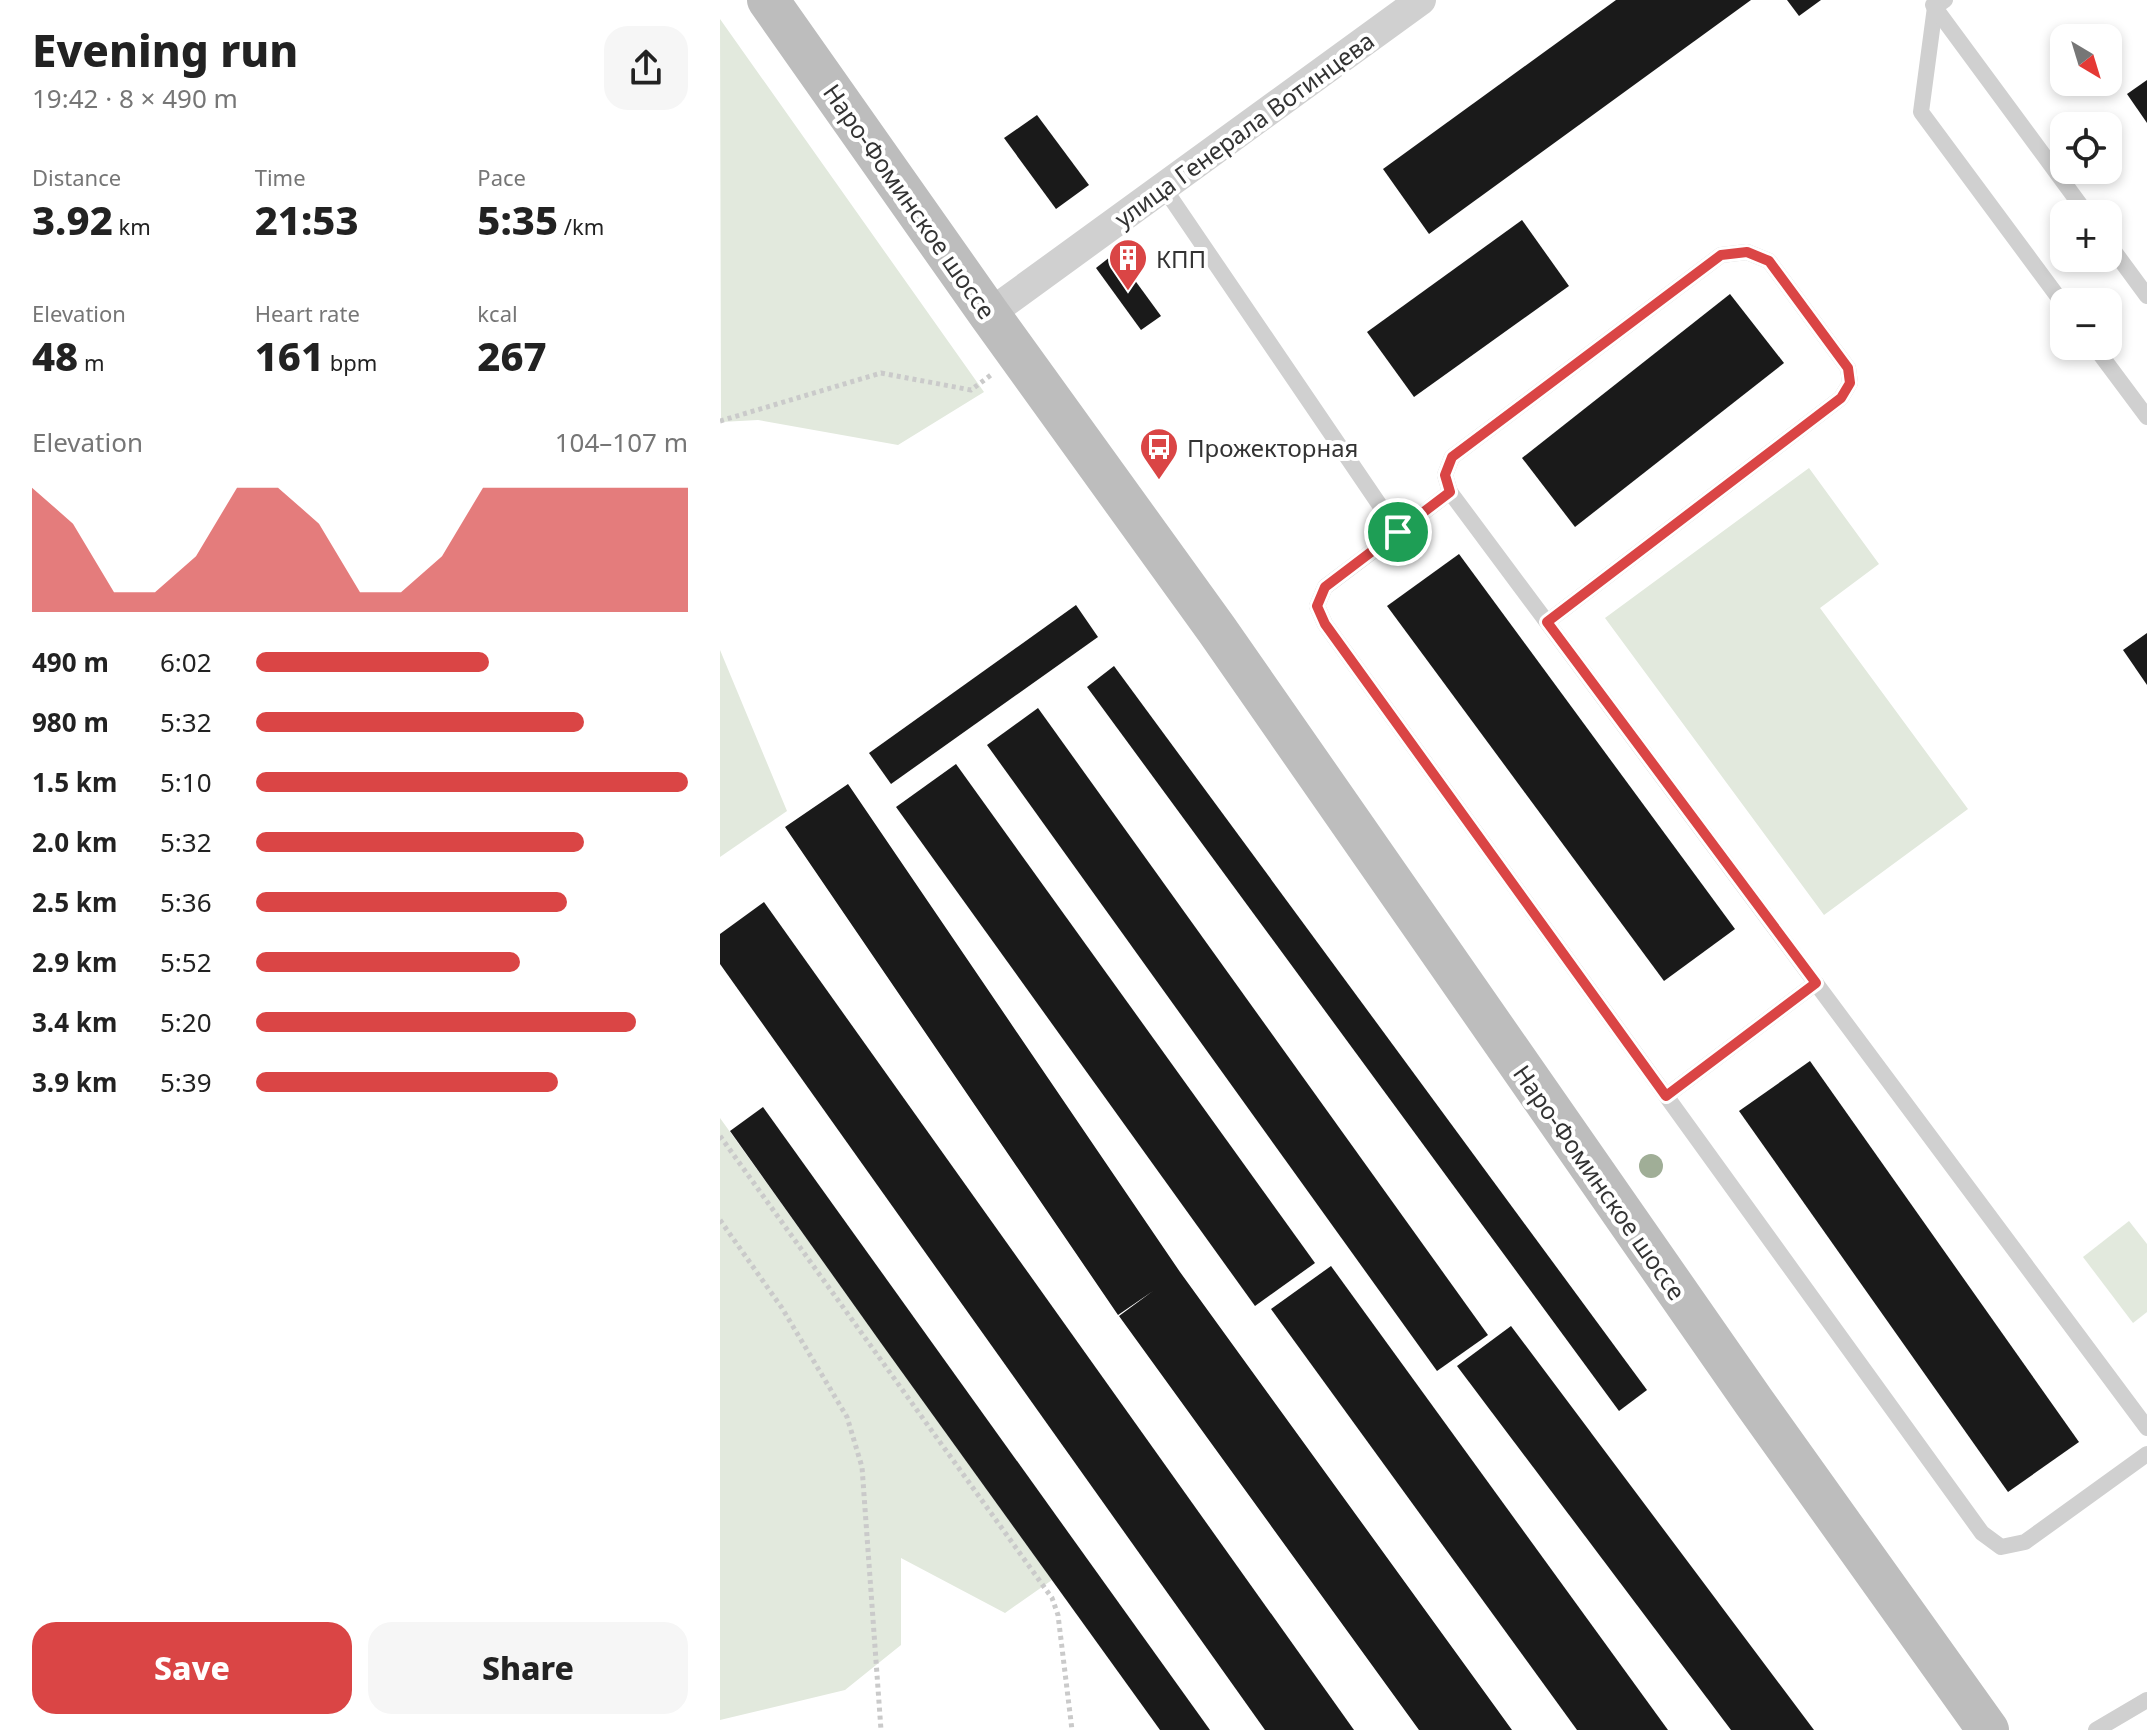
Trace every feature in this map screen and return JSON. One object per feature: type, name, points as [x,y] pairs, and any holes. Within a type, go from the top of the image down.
[{"type":"main road","name":"Наро-Фоминское шоссе","points":[[768,0],[1217,630],[1754,1402],[1988,1730]]},
{"type":"street","name":"улица Генерала Вотинцева","points":[[989,314],[1421,0]]},
{"type":"lane","points":[[1937,2],[2077,200]]},
{"type":"lane","points":[[1937,2],[1921,112],[2051,288]]},
{"type":"lane","points":[[1164,188],[1398,532]]},
{"type":"lane","points":[[1547,622],[1841,398],[1850,383],[1848,368],[1769,261],[1747,252],[1721,255],[1452,457],[1445,475],[1450,492],[2147,1428]]},
{"type":"lane","points":[[2122,262],[2147,296]]},
{"type":"lane","points":[[2104,360],[2147,417]]},
{"type":"lane","points":[[1450,492],[1325,587],[1317,606],[1325,624],[1982,1533],[2001,1547],[2025,1542],[2147,1454]]},
{"type":"lane","points":[[1666,1096],[1816,983]]},
{"type":"lane","points":[[2096,1730],[2147,1700]]},
{"type":"path","points":[[720,421],[881,373],[971,390],[998,369]]},
{"type":"path","points":[[720,1136],[1052,1598],[1058,1615],[1072,1730]]},
{"type":"path","points":[[720,1220],[782,1308],[847,1417],[862,1467],[881,1730]]},
{"type":"shaded area","points":[[720,19],[984,392],[898,445],[758,420],[721,422]]},
{"type":"shaded area","points":[[1809,468],[1879,564],[1820,608],[1968,809],[1824,915],[1605,618]]},
{"type":"shaded area","points":[[720,650],[787,811],[720,857]]},
{"type":"shaded area","points":[[720,1118],[1052,1580],[1005,1613],[901,1558],[901,1645],[845,1690],[720,1720]]},
{"type":"shaded area","points":[[2129,1221],[2147,1244],[2147,1312],[2133,1323],[2083,1257]]},
{"type":"building","points":[[1616,0],[1751,0],[1429,234],[1383,169]]},
{"type":"building","points":[[1787,0],[1821,0],[1799,16]]},
{"type":"building","points":[[2147,80],[2147,123],[2127,94]]},
{"type":"building","points":[[1037,115],[1089,185],[1056,209],[1004,138]]},
{"type":"building","points":[[1522,220],[1569,286],[1414,397],[1367,332]]},
{"type":"building","name":"КПП","points":[[1115,253],[1161,316],[1141,330],[1096,268]]},
{"type":"building","points":[[1730,294],[1784,363],[1575,527],[1522,458]]},
{"type":"building","points":[[1459,554],[1735,929],[1664,981],[1387,606]]},
{"type":"building","points":[[1076,605],[1098,637],[891,784],[869,753]]},
{"type":"building","points":[[2147,633],[2147,685],[2123,650]]},
{"type":"building","points":[[1114,666],[1647,1390],[1619,1411],[1087,687]]},
{"type":"building","points":[[1038,708],[1488,1335],[1437,1371],[987,745]]},
{"type":"building","points":[[956,764],[1315,1263],[1255,1306],[896,807]]},
{"type":"building","points":[[848,784],[1180,1272],[1512,1730],[1419,1730],[1119,1316],[1153,1291],[1118,1315],[785,827]]},
{"type":"building","points":[[764,902],[1354,1730],[1265,1730],[720,964],[720,934]]},
{"type":"building","points":[[1810,1061],[2079,1442],[2008,1492],[1739,1111]]},
{"type":"building","points":[[763,1107],[1210,1730],[1160,1730],[881,1343],[730,1131]]},
{"type":"building","points":[[1331,1266],[1668,1730],[1577,1730],[1271,1309]]},
{"type":"building","points":[[1511,1326],[1814,1730],[1731,1730],[1457,1366]]},
{"type":"place","name":"КПП","points":[[1128,292]]},
{"type":"place","name":"Прожекторная","points":[[1159,481]]},
{"type":"route","points":[[1747,252],[1769,261],[1848,368],[1850,383],[1841,398],[1547,622],[1816,983],[1666,1096],[1325,624],[1317,606],[1325,587],[1398,532],[1450,492],[1445,475],[1452,457],[1721,255],[1747,252]]}]
